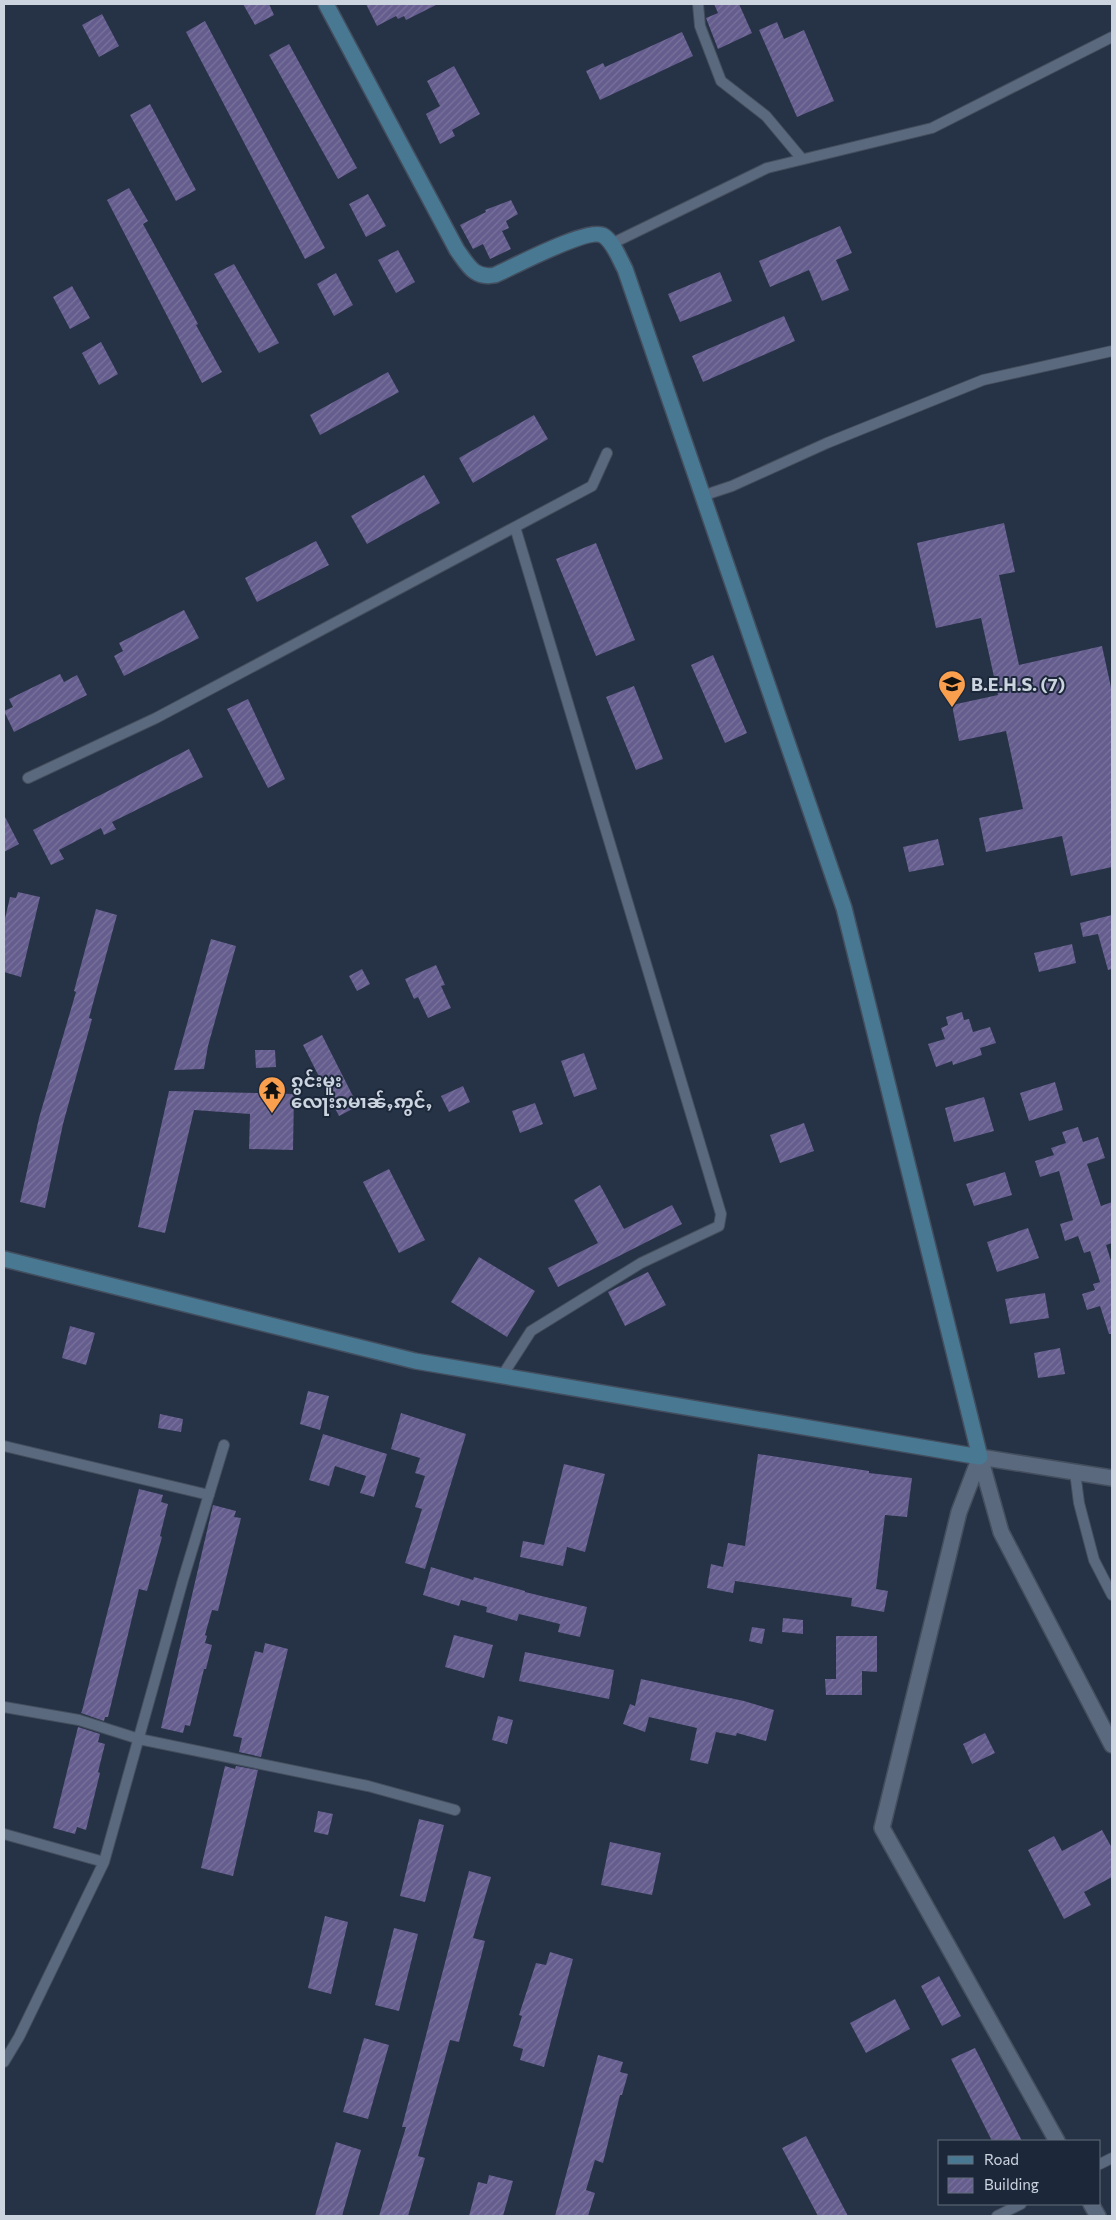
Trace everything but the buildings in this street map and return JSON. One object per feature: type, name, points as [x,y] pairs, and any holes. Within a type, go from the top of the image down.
[{"type":"street","points":[[326,4],[457,250],[475,272],[485,277],[495,276],[586,235],[596,233],[603,235],[611,244],[625,269],[844,908],[980,1457],[1001,1532],[1110,1736]]},
{"type":"street","points":[[4,1259],[415,1361],[1112,1478]]},
{"type":"street","points":[[980,1457],[959,1512],[882,1828],[1055,2140]]},
{"type":"street","points":[[1092,2205],[1098,2216]]},
{"type":"lane","points":[[698,4],[700,26],[721,81],[766,116],[802,159]]},
{"type":"lane","points":[[611,244],[767,168],[932,128],[1112,37]]},
{"type":"lane","points":[[702,496],[732,486],[826,443],[983,380],[1112,351]]},
{"type":"lane","points":[[28,778],[156,718],[592,486],[607,453]]},
{"type":"lane","points":[[502,1376],[531,1331],[641,1263],[719,1226],[721,1214],[514,527]]},
{"type":"lane","points":[[4,2062],[19,2037],[104,1862],[224,1445]]},
{"type":"lane","points":[[4,1446],[209,1495]]},
{"type":"lane","points":[[1075,1472],[1079,1503],[1094,1560],[1112,1595]]},
{"type":"lane","points":[[4,1707],[79,1720],[139,1739],[368,1786],[455,1810]]},
{"type":"lane","points":[[4,1834],[104,1862]]},
{"type":"lane","points":[[997,2216],[1019,2205]]},
{"type":"place","name":"B.E.H.S. (7)","points":[[952,708]]},
{"type":"place","name":"ၵွင်းမူး လေႃးၵမၢၼ်ႇဢွင်ႇ","points":[[272,1114]]}]
